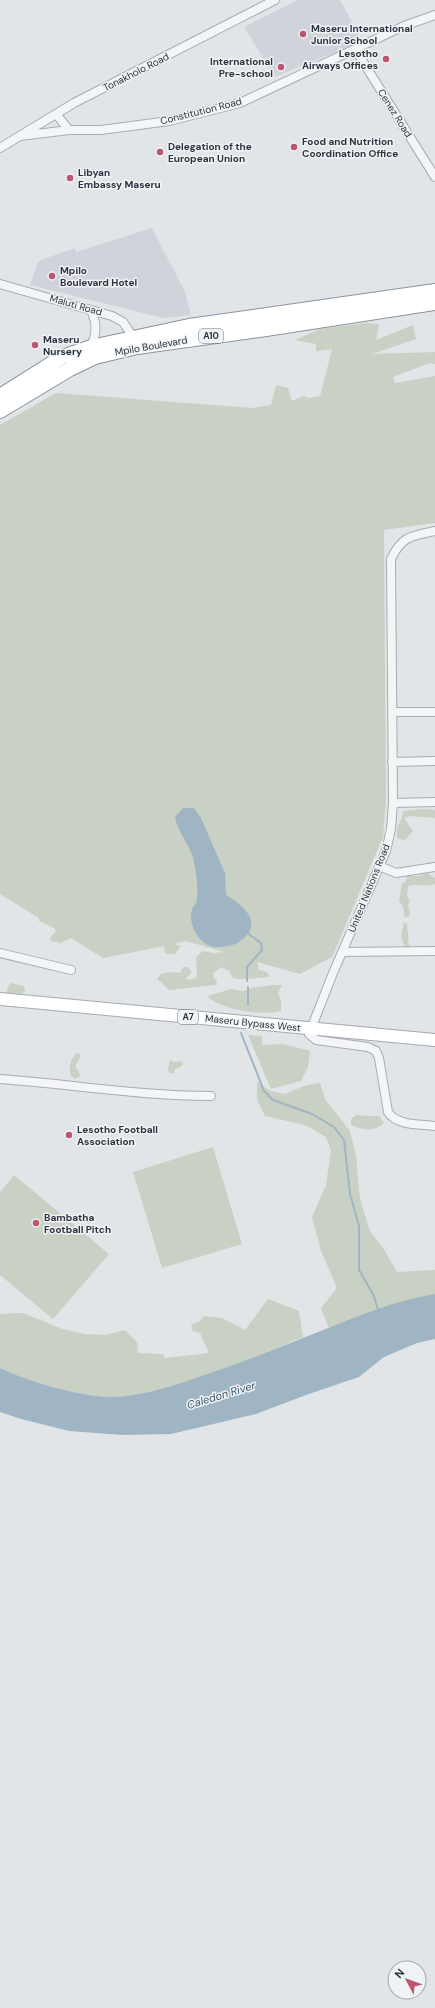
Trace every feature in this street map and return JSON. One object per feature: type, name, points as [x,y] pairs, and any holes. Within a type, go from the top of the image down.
[{"type":"highway","name":"Mpilo Boulevard","points":[[0,412],[70,370],[95,358],[136,342],[189,326],[435,291]]},
{"type":"highway","name":"Mpilo Boulevard","points":[[0,396],[62,357],[91,347],[266,330],[435,303]]},
{"type":"main road","name":"Maseru Bypass West","points":[[0,999],[435,1040]]},
{"type":"street","name":"Tonakholo Road","points":[[1,146],[56,114],[275,0]]},
{"type":"street","name":"Constitution Road","points":[[20,136],[69,130],[101,130],[169,121],[240,103],[404,26],[435,15]]},
{"type":"street","name":"Cenez Road","points":[[355,49],[435,177]]},
{"type":"street","points":[[56,114],[69,130]]},
{"type":"street","name":"Maluti Road","points":[[0,284],[112,316],[124,322],[136,342]]},
{"type":"street","points":[[91,310],[96,321],[97,330],[91,347]]},
{"type":"street","name":"United Nations Road","points":[[310,1028],[386,851],[391,829],[393,803],[391,559],[402,540],[409,536],[435,531]]},
{"type":"street","points":[[392,712],[435,712]]},
{"type":"street","points":[[392,762],[435,761]]},
{"type":"street","points":[[393,803],[435,802]]},
{"type":"street","points":[[379,866],[396,873],[435,867]]},
{"type":"street","points":[[342,952],[435,952]]},
{"type":"street","points":[[0,953],[72,970]]},
{"type":"street","points":[[310,1028],[309,1034],[316,1040],[368,1047],[376,1051],[380,1064],[388,1112],[391,1117],[404,1122],[435,1126]]},
{"type":"street","points":[[0,1079],[125,1092],[182,1096],[211,1096]]},
{"type":"shaded area","name":"Maseru International Junior School","points":[[298,0],[340,0],[362,41],[275,77],[244,27]]},
{"type":"shaded area","points":[[152,228],[185,292],[191,315],[163,318],[30,285],[38,262],[41,260],[75,248],[76,252]]},
{"type":"green space","points":[[365,323],[379,324],[376,340],[413,325],[416,339],[372,354],[435,352],[435,364],[430,363],[393,377],[395,383],[435,376],[435,523],[384,530],[386,801],[383,837],[332,957],[300,974],[257,962],[259,970],[267,972],[270,977],[236,979],[233,978],[229,971],[221,967],[213,973],[214,979],[217,980],[216,985],[169,990],[157,980],[160,974],[171,972],[180,973],[183,967],[188,967],[192,973],[186,978],[188,980],[197,978],[196,957],[203,951],[213,953],[224,952],[186,941],[173,944],[181,946],[175,954],[166,954],[164,950],[165,946],[103,958],[71,938],[60,943],[51,941],[50,938],[56,931],[54,928],[39,921],[39,918],[0,894],[0,425],[56,393],[252,408],[271,405],[276,385],[288,388],[292,401],[303,396],[309,398],[320,396],[332,349],[316,351],[316,344],[295,340],[320,329]]},
{"type":"green space","points":[[422,809],[435,810],[435,818],[410,816],[404,818],[413,831],[405,840],[398,839],[397,831],[403,811]]},
{"type":"green space","points":[[427,873],[435,878],[435,884],[428,886],[408,886],[407,896],[410,901],[408,906],[410,915],[405,918],[403,906],[399,902],[402,884],[406,881],[407,876],[419,876]]},
{"type":"green space","points":[[404,922],[407,924],[409,947],[404,945],[401,936]]},
{"type":"green space","points":[[11,983],[24,986],[25,991],[22,994],[7,993],[8,986]]},
{"type":"green space","points":[[282,985],[278,993],[281,1001],[281,1011],[264,1013],[242,1011],[222,1005],[213,1001],[207,996],[231,989],[243,991],[251,988]]},
{"type":"green space","points":[[248,1035],[262,1036],[262,1045],[283,1044],[310,1051],[308,1067],[301,1081],[271,1089]]},
{"type":"green space","points":[[77,1053],[80,1054],[80,1058],[75,1066],[81,1076],[75,1079],[72,1077],[70,1066],[72,1058]]},
{"type":"green space","points":[[170,1060],[174,1062],[181,1061],[183,1064],[175,1069],[174,1073],[169,1073],[168,1068]]},
{"type":"green space","points":[[257,1082],[271,1091],[285,1094],[304,1086],[320,1083],[325,1099],[350,1131],[356,1155],[360,1199],[370,1231],[385,1251],[397,1272],[435,1270],[435,1294],[392,1305],[329,1328],[321,1308],[337,1288],[321,1251],[312,1217],[326,1185],[331,1151],[326,1137],[305,1125],[265,1116],[257,1100]]},
{"type":"green space","points":[[356,1115],[379,1116],[384,1123],[372,1129],[359,1128],[351,1125],[351,1119]]},
{"type":"green space","points":[[213,1147],[242,1244],[162,1268],[133,1172]]},
{"type":"green space","name":"Bambatha Football Pitch","points":[[14,1175],[109,1254],[53,1319],[0,1275],[0,1192]]},
{"type":"green space","points":[[268,1299],[299,1311],[303,1337],[234,1366],[161,1390],[136,1395],[112,1397],[99,1396],[54,1387],[0,1368],[0,1314],[23,1313],[62,1329],[85,1334],[105,1335],[125,1330],[137,1342],[138,1353],[163,1354],[165,1358],[209,1353],[200,1333],[193,1331],[191,1325],[200,1321],[204,1316],[222,1318],[245,1330]]},
{"type":"water","points":[[183,808],[194,808],[201,818],[225,873],[226,895],[242,906],[250,917],[251,929],[241,941],[235,944],[224,947],[213,947],[207,945],[197,936],[194,929],[191,916],[192,909],[197,900],[196,872],[192,854],[179,830],[175,817]]},
{"type":"water","name":"Caledon River","points":[[435,1294],[435,1339],[417,1343],[384,1357],[359,1377],[256,1414],[171,1434],[123,1435],[69,1431],[0,1412],[0,1368],[39,1383],[69,1391],[98,1396],[122,1397],[165,1388],[212,1373],[378,1309],[406,1300]]},
{"type":"waterway","points":[[246,932],[261,943],[262,950],[247,967],[247,981]]},
{"type":"waterway","points":[[248,987],[248,1005]]},
{"type":"waterway","points":[[241,1033],[264,1091],[273,1100],[312,1114],[334,1127],[344,1140],[350,1194],[359,1226],[359,1270],[374,1296],[378,1310]]},
{"type":"place","name":"Maseru International Junior School","points":[[303,34]]},
{"type":"place","name":"Lesotho Airways Offices","points":[[386,59]]},
{"type":"place","name":"International Pre-school","points":[[281,67]]},
{"type":"place","name":"Food and Nutrition Coordination Office","points":[[294,147]]},
{"type":"place","name":"Delegation of the European Union","points":[[160,152]]},
{"type":"place","name":"Libyan Embassy Maseru","points":[[70,178]]},
{"type":"place","name":"Mpilo Boulevard Hotel","points":[[52,276]]},
{"type":"place","name":"Maseru Nursery","points":[[35,345]]},
{"type":"place","name":"Lesotho Football Association","points":[[69,1135]]},
{"type":"place","name":"Bambatha Football Pitch","points":[[36,1223]]}]
